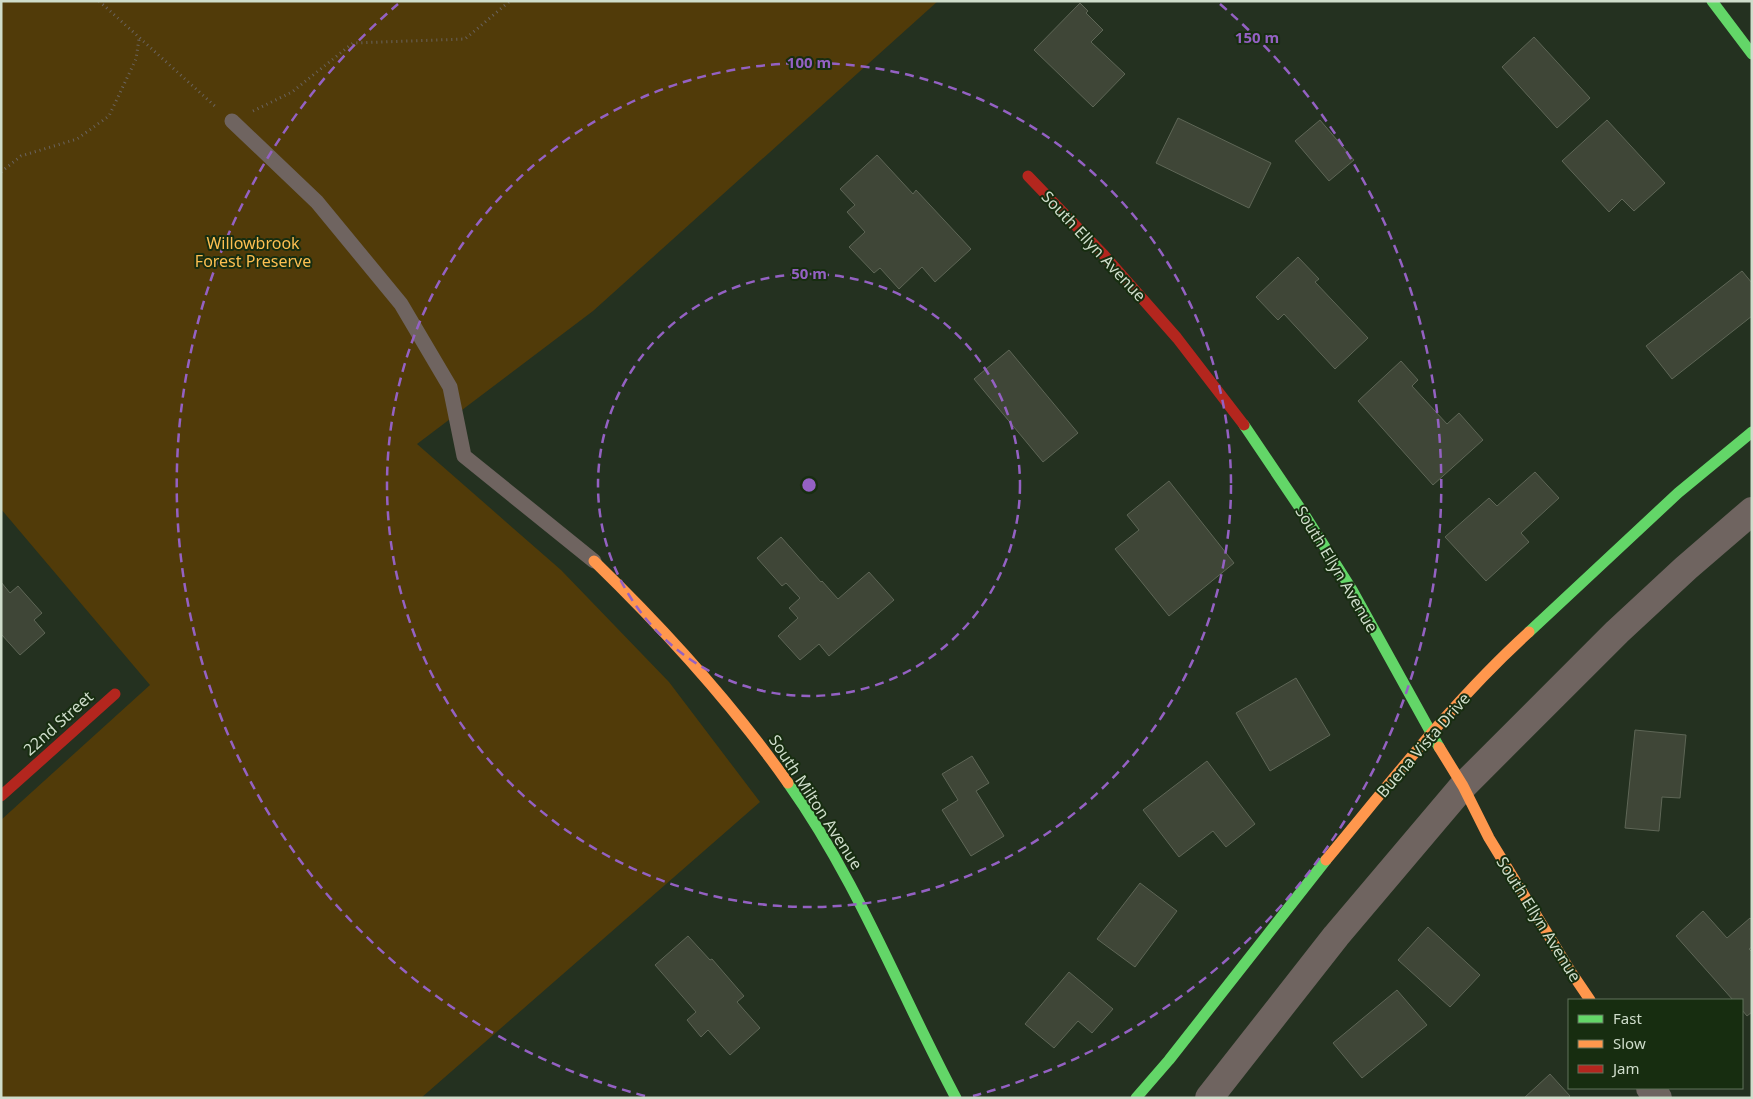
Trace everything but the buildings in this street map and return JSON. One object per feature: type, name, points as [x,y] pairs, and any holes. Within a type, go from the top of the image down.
[{"type":"street","points":[[1712,1],[1752,54]]},
{"type":"street","name":"South Ellyn Avenue","points":[[1028,176],[1103,254],[1177,338],[1243,424],[1304,514],[1352,590],[1431,733],[1463,786],[1489,838],[1589,999]]},
{"type":"street","name":"Buena Vista Drive","points":[[1136,1098],[1181,1045],[1298,895],[1431,733],[1495,663],[1575,591],[1678,493],[1752,432]]},
{"type":"street","points":[[1209,1098],[1336,936],[1463,786],[1623,626],[1752,510]]},
{"type":"street","name":"South Milton Avenue","points":[[594,561],[668,634],[712,683],[748,727],[801,803],[844,873],[956,1098]]},
{"type":"street","name":"22nd Street","points":[[1,796],[114,694]]},
{"type":"lane","points":[[232,121],[316,202],[401,304],[450,387],[464,456],[594,561]]},
{"type":"path","points":[[99,1],[232,121],[292,92],[354,43],[465,39],[510,1]]},
{"type":"path","points":[[1,172],[20,156],[77,139],[108,116],[136,58],[139,38]]},
{"type":"green space","name":"Willowbrook Forest Preserve","points":[[1,1],[938,1],[593,311],[417,444],[561,570],[669,682],[760,802],[421,1098],[1,1098],[1,820],[150,685],[1,509]]},
{"type":"traffic: fast","points":[[1712,1],[1752,54]]},
{"type":"traffic: fast","points":[[1244,425],[1352,590],[1439,747]]},
{"type":"traffic: fast","points":[[1529,632],[1678,493],[1752,432]]},
{"type":"traffic: fast","points":[[788,783],[813,820],[857,898],[956,1098]]},
{"type":"traffic: fast","points":[[1136,1098],[1169,1060],[1326,860]]},
{"type":"traffic: slow","points":[[594,561],[672,640],[744,724],[788,783]]},
{"type":"traffic: slow","points":[[1326,860],[1449,714],[1501,658],[1529,632]]},
{"type":"traffic: slow","points":[[1439,747],[1463,786],[1489,838],[1589,999]]},
{"type":"traffic: jam","points":[[1028,176],[1103,254],[1177,338],[1244,425]]},
{"type":"traffic: jam","points":[[1,796],[115,694]]}]
